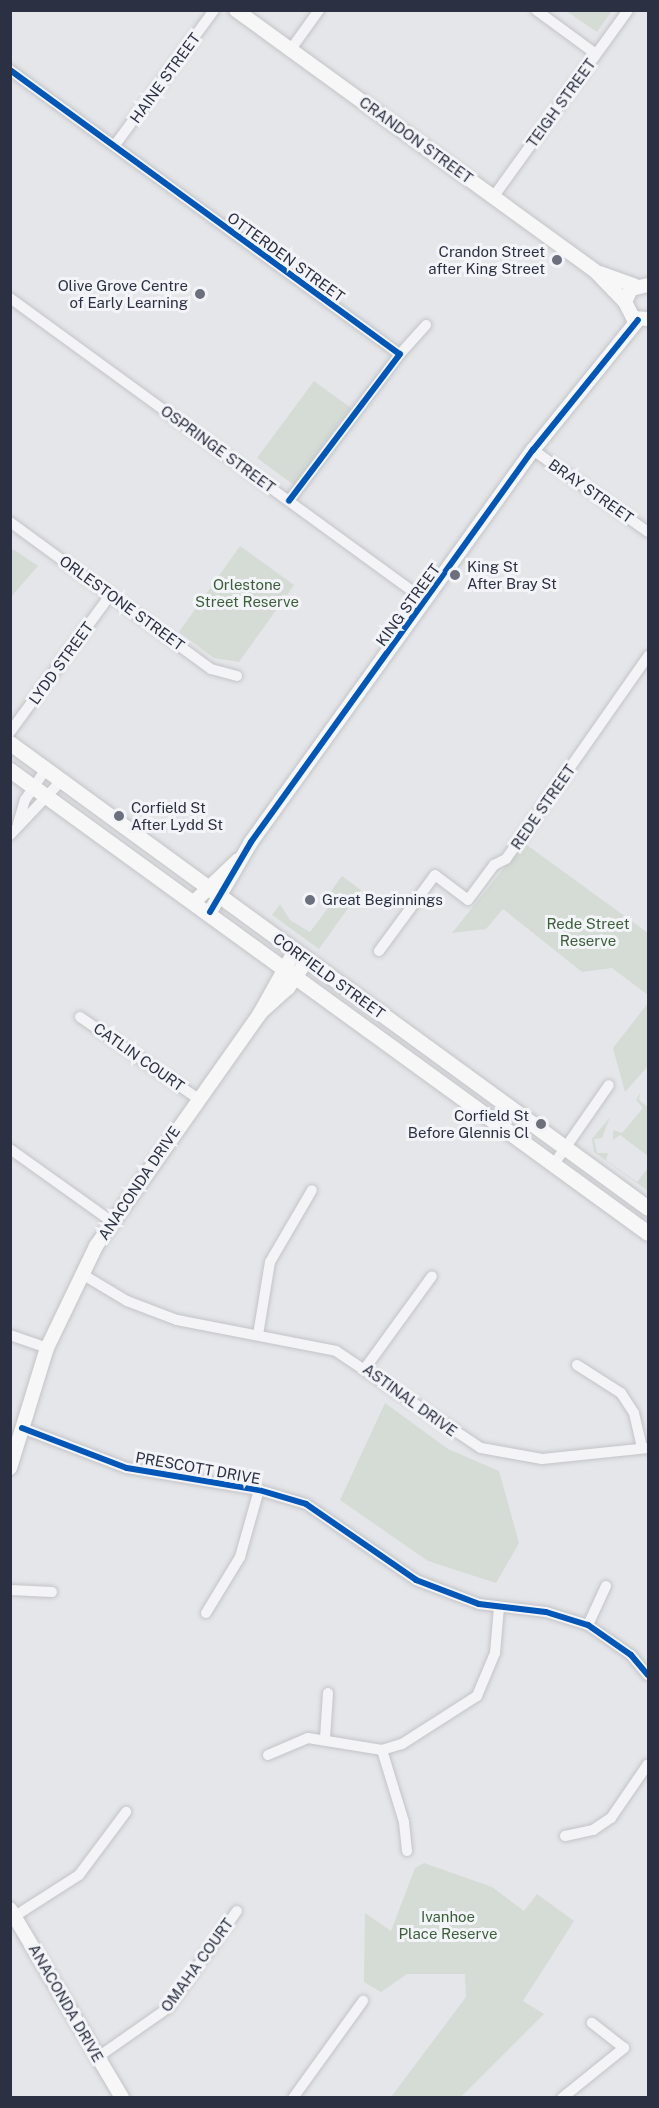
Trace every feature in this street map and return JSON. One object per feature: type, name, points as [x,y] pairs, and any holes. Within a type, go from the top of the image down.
[{"type":"main road","name":"CRANDON STREET","points":[[236,10],[595,271],[639,315]]},
{"type":"main road","name":"CRANDON STREET","points":[[595,271],[645,285]]},
{"type":"main road","name":"KING STREET","points":[[210,912],[222,897],[240,859],[533,450],[608,351],[639,315],[645,285]]},
{"type":"main road","name":"CORFIELD STREET","points":[[10,743],[648,1208]]},
{"type":"main road","name":"CORFIELD STREET","points":[[10,770],[195,901],[648,1233]]},
{"type":"main road","name":"KING STREET","points":[[195,901],[206,886],[240,859]]},
{"type":"main road","name":"ANACONDA DRIVE","points":[[10,1468],[47,1348],[82,1274],[111,1221],[301,956]]},
{"type":"main road","name":"ANACONDA DRIVE","points":[[13,1913],[122,2097]]},
{"type":"street","name":"HAINE STREET","points":[[115,145],[214,10]]},
{"type":"street","points":[[291,49],[319,10]]},
{"type":"street","points":[[536,10],[596,54]]},
{"type":"street","name":"TEIGH STREET","points":[[494,196],[628,10]]},
{"type":"street","name":"OTTERDEN STREET","points":[[10,70],[400,354]]},
{"type":"street","name":"OSPRINGE STREET","points":[[10,298],[426,601]]},
{"type":"street","points":[[289,501],[400,354],[426,325]]},
{"type":"street","name":"BRAY STREET","points":[[533,450],[648,532]]},
{"type":"street","name":"ORLESTONE STREET","points":[[10,522],[211,669],[237,676]]},
{"type":"street","name":"LYDD STREET","points":[[10,732],[111,594]]},
{"type":"street","name":"REDE STREET","points":[[379,951],[435,875],[468,900],[494,865],[506,859],[648,656]]},
{"type":"street","points":[[18,825],[34,786],[46,769]]},
{"type":"street","points":[[10,835],[49,797],[62,780]]},
{"type":"street","name":"CATLIN COURT","points":[[80,1017],[197,1098]]},
{"type":"street","points":[[554,1164],[609,1085]]},
{"type":"street","points":[[10,1149],[111,1221]]},
{"type":"street","points":[[258,1335],[270,1262],[312,1190]]},
{"type":"street","name":"ASTINAL DRIVE","points":[[82,1274],[127,1301],[177,1320],[315,1345],[366,1367],[455,1434],[512,1458],[578,1458],[645,1447],[634,1413],[621,1393],[605,1378],[576,1365]]},
{"type":"street","points":[[366,1367],[432,1276]]},
{"type":"street","points":[[10,1335],[47,1348]]},
{"type":"street","name":"PRESCOTT DRIVE","points":[[22,1428],[127,1468],[259,1490],[306,1504],[337,1522],[435,1590],[499,1607],[546,1612],[588,1625],[631,1655],[648,1675]]},
{"type":"street","points":[[206,1612],[240,1557],[259,1490]]},
{"type":"street","points":[[588,1625],[606,1586]]},
{"type":"street","points":[[10,1590],[52,1592]]},
{"type":"street","points":[[268,1755],[293,1742],[325,1737],[382,1749],[402,1744],[477,1696],[495,1653],[499,1607]]},
{"type":"street","points":[[325,1737],[327,1693]]},
{"type":"street","points":[[382,1749],[404,1822],[407,1851]]},
{"type":"street","points":[[565,1836],[593,1830],[611,1818],[648,1764]]},
{"type":"street","points":[[13,1913],[79,1875],[126,1812]]},
{"type":"street","name":"OMAHA COURT","points":[[98,2058],[168,2008],[237,1911]]},
{"type":"street","points":[[293,2097],[363,2001]]},
{"type":"street","points":[[562,2097],[624,2048],[592,2023]]},
{"type":"green space","points":[[566,11],[612,11],[597,32]]},
{"type":"green space","points":[[314,381],[351,408],[294,485],[257,458]]},
{"type":"green space","name":"Orlestone Street Reserve","points":[[240,546],[294,585],[239,662],[214,658],[179,632]]},
{"type":"green space","points":[[13,549],[38,566],[11,597],[10,552]]},
{"type":"green space","name":"Rede Street Reserve","points":[[524,843],[648,933],[648,995],[612,968],[582,972],[503,909],[486,929],[452,933]]},
{"type":"green space","points":[[342,876],[361,890],[319,949],[272,915],[280,904],[290,920],[310,932],[337,896],[331,891]]},
{"type":"green space","points":[[648,1003],[648,1066],[625,1092],[613,1048]]},
{"type":"green space","points":[[640,1093],[639,1100],[648,1107],[648,1156],[620,1135],[613,1140],[613,1130],[622,1133],[643,1108],[636,1100]]},
{"type":"green space","points":[[610,1117],[602,1138],[594,1139],[597,1153],[608,1153],[606,1160],[637,1182],[648,1168],[648,1191],[594,1152],[592,1139]]},
{"type":"green space","points":[[385,1403],[448,1449],[499,1471],[519,1543],[496,1583],[428,1561],[340,1500]]},
{"type":"green space","name":"Ivanhoe Place Reserve","points":[[424,1863],[492,1887],[524,1911],[537,1894],[574,1921],[523,2001],[544,2014],[461,2097],[391,2097],[466,1997],[465,1974],[407,1974],[381,1992],[364,1982],[365,1913],[391,1931],[415,1868]]},
{"type":"cycle path","points":[[10,70],[400,354],[289,501]]},
{"type":"cycle path","points":[[210,912],[251,842],[533,450],[638,320]]},
{"type":"cycle path","points":[[22,1428],[127,1468],[259,1490],[306,1504],[416,1580],[479,1604],[546,1612],[588,1625],[631,1655],[648,1675]]},
{"type":"place","name":"Crandon Street after King Street","points":[[557,260]]},
{"type":"place","name":"Olive Grove Centre of Early Learning","points":[[200,294]]},
{"type":"place","name":"King St After Bray St","points":[[455,575]]},
{"type":"place","name":"Corfield St After Lydd St","points":[[119,816]]},
{"type":"place","name":"Great Beginnings","points":[[310,900]]},
{"type":"place","name":"Corfield St Before Glennis Cl","points":[[541,1124]]}]
